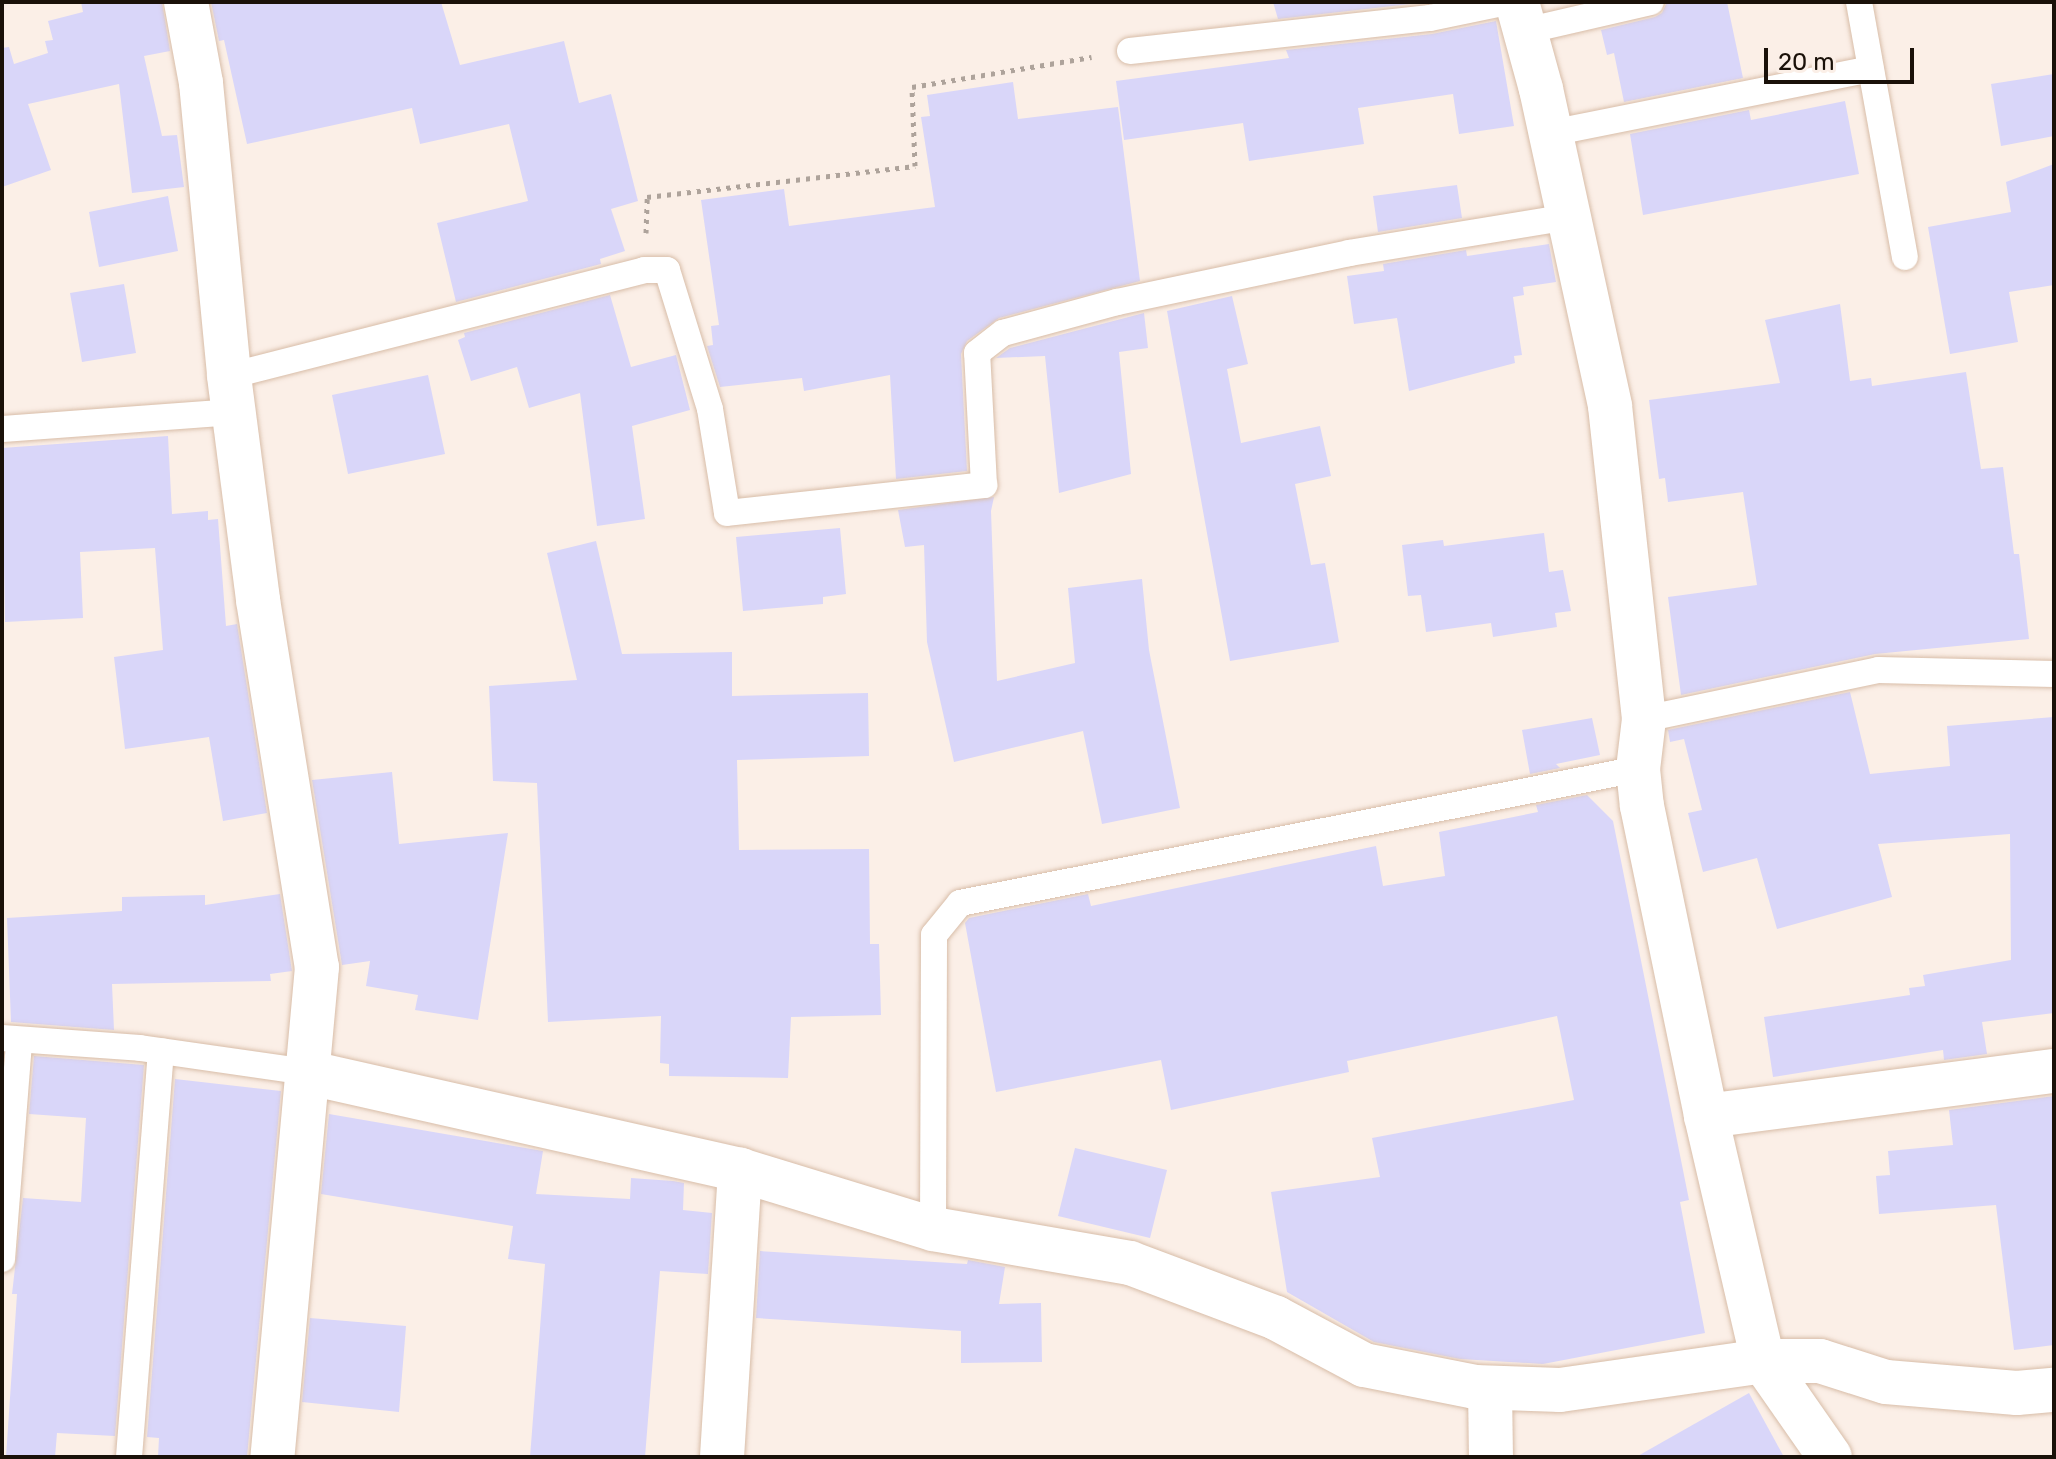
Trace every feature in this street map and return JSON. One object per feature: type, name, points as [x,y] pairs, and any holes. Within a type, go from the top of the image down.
[{"type":"street","points":[[186,2],[201,83],[231,394],[258,600],[317,967],[272,1457]]},
{"type":"street","points":[[1516,12],[1551,133],[1610,406],[1644,719],[1638,769],[1642,806],[1706,1116],[1763,1361],[1830,1457]]},
{"type":"street","points":[[1706,1116],[2054,1071]]},
{"type":"street","points":[[306,1072],[740,1170],[933,1229],[1130,1263],[1276,1318],[1364,1365],[1490,1388],[1560,1390],[1763,1361],[1820,1361],[1886,1382],[2017,1393],[2054,1390]]},
{"type":"street","points":[[722,1457],[740,1170]]},
{"type":"street","points":[[1490,1388],[1491,1457]]},
{"type":"lane","points":[[1130,51],[1430,18],[1651,2]]},
{"type":"lane","points":[[1859,2],[1905,257]]},
{"type":"lane","points":[[1551,133],[1871,69]]},
{"type":"lane","points":[[2,429],[231,394],[644,270],[667,270],[710,409],[727,513],[984,485],[977,353],[1003,333],[1117,302],[1349,253],[1570,217]]},
{"type":"lane","points":[[1644,719],[1878,670],[2054,674]]},
{"type":"lane","points":[[933,1229],[934,935],[960,903],[1638,769]]},
{"type":"lane","points":[[2,1259],[11,1040],[161,1051],[306,1072]]},
{"type":"lane","points":[[129,1457],[161,1051]]},
{"type":"path","points":[[644,270],[647,197],[915,166],[912,87],[1130,51]]},
{"type":"building","points":[[81,2],[162,2],[170,51],[144,56],[162,136],[177,135],[184,187],[132,193],[119,84],[28,104],[51,170],[2,187],[2,48],[9,47],[14,64],[48,53],[45,41],[53,40],[48,21],[83,12]]},
{"type":"building","points":[[211,2],[441,2],[460,65],[564,41],[579,103],[611,94],[638,201],[611,209],[625,251],[600,259],[601,264],[456,302],[437,223],[528,201],[509,124],[420,144],[412,108],[247,144],[224,40],[219,41]]},
{"type":"building","points":[[1273,2],[1428,2],[1278,19]]},
{"type":"building","points":[[1667,2],[1727,2],[1743,78],[1624,102],[1614,53],[1607,55],[1601,30],[1655,17],[1662,13]]},
{"type":"building","points":[[1496,21],[1514,126],[1459,134],[1453,94],[1358,108],[1364,144],[1249,161],[1243,123],[1124,140],[1116,81],[1289,58],[1286,50],[1432,34]]},
{"type":"building","points":[[2054,74],[2054,136],[2001,146],[1991,84]]},
{"type":"building","points":[[1013,82],[1018,119],[1118,107],[1140,281],[999,318],[967,341],[961,354],[967,471],[896,479],[890,375],[804,391],[802,378],[720,387],[707,346],[713,345],[711,326],[719,325],[701,200],[784,189],[789,226],[935,207],[921,117],[930,116],[927,95]]},
{"type":"building","points":[[1845,101],[1859,174],[1643,215],[1630,134],[1749,110],[1751,120]]},
{"type":"building","points":[[2054,164],[2054,285],[2009,292],[2018,342],[1950,354],[1928,227],[2011,212],[2006,182]]},
{"type":"building","points":[[1457,185],[1462,218],[1378,232],[1373,196]]},
{"type":"building","points":[[168,196],[178,251],[99,267],[89,212]]},
{"type":"building","points":[[1549,244],[1556,282],[1523,287],[1524,295],[1513,297],[1522,355],[1514,356],[1515,363],[1409,391],[1397,318],[1354,324],[1347,276],[1384,271],[1383,264],[1466,250],[1467,256]]},
{"type":"building","points":[[124,284],[136,353],[82,362],[70,293]]},
{"type":"building","points":[[610,295],[631,367],[676,355],[690,410],[632,426],[645,519],[597,526],[580,393],[529,408],[517,367],[471,381],[458,340],[465,337],[464,333]]},
{"type":"building","points":[[1232,296],[1248,364],[1227,369],[1241,443],[1320,426],[1331,476],[1295,484],[1311,565],[1325,563],[1339,642],[1230,661],[1167,311]]},
{"type":"building","points":[[1840,304],[1850,381],[1871,378],[1872,386],[1966,372],[1981,469],[2003,467],[2014,554],[2019,554],[2029,639],[1875,654],[1681,695],[1668,597],[1757,585],[1743,492],[1668,502],[1665,478],[1659,479],[1649,400],[1780,383],[1765,320]]},
{"type":"building","points":[[1144,313],[1148,348],[1119,352],[1131,474],[1059,493],[1045,356],[996,358],[1010,348]]},
{"type":"building","points":[[428,375],[445,454],[348,474],[332,395]]},
{"type":"building","points":[[168,436],[172,514],[208,511],[208,520],[218,519],[226,626],[237,624],[267,813],[223,821],[209,737],[125,749],[114,657],[163,650],[155,548],[80,552],[83,618],[5,622],[2,448]]},
{"type":"building","points":[[994,497],[991,511],[997,681],[1075,663],[1068,588],[1142,579],[1149,650],[1180,808],[1102,824],[1083,731],[954,762],[927,642],[924,545],[905,547],[898,510]]},
{"type":"building","points":[[840,528],[846,594],[823,597],[823,604],[743,611],[736,537]]},
{"type":"building","points":[[1544,533],[1549,572],[1563,570],[1571,611],[1555,613],[1557,627],[1493,637],[1491,623],[1426,632],[1421,595],[1408,596],[1402,545],[1443,540],[1444,546]]},
{"type":"building","points":[[596,541],[622,654],[732,652],[732,696],[868,693],[869,756],[737,760],[739,850],[869,849],[870,944],[879,944],[881,1015],[791,1017],[788,1078],[669,1076],[669,1064],[660,1063],[661,1016],[548,1022],[537,783],[493,781],[489,686],[577,680],[547,553]]},
{"type":"building","points":[[1850,692],[1870,774],[1950,766],[1947,726],[2054,717],[2054,1013],[1982,1022],[1987,1054],[1944,1060],[1943,1050],[1773,1077],[1764,1017],[1910,995],[1909,988],[1925,986],[1923,975],[2011,960],[2010,834],[1878,844],[1892,897],[1777,929],[1757,858],[1703,872],[1688,813],[1702,810],[1684,739],[1670,742],[1668,730]]},
{"type":"building","points":[[1592,718],[1600,755],[1556,764],[1560,768],[1530,774],[1522,730]]},
{"type":"building","points":[[392,772],[399,844],[508,833],[478,1020],[415,1010],[418,995],[366,986],[370,961],[342,965],[312,780]]},
{"type":"building","points":[[1587,795],[1613,821],[1689,1200],[1680,1202],[1705,1333],[1543,1364],[1460,1359],[1374,1342],[1287,1292],[1271,1192],[1380,1177],[1372,1138],[1574,1100],[1557,1016],[1347,1061],[1349,1072],[1171,1110],[1161,1060],[996,1092],[965,923],[969,918],[1088,894],[1091,906],[1376,846],[1383,886],[1445,876],[1439,832],[1538,812],[1536,805]]},
{"type":"building","points":[[280,894],[292,971],[270,974],[271,981],[112,984],[114,1030],[11,1022],[7,918],[122,911],[122,897],[205,895],[205,905]]},
{"type":"building","points":[[34,1056],[144,1065],[115,1436],[57,1433],[55,1457],[6,1457],[17,1294],[12,1294],[23,1198],[81,1202],[86,1118],[29,1114]]},
{"type":"building","points":[[175,1079],[281,1091],[247,1457],[158,1457],[159,1438],[147,1437]]},
{"type":"building","points":[[2054,1096],[2054,1345],[2014,1350],[1996,1205],[1879,1214],[1876,1176],[1890,1175],[1888,1151],[1953,1145],[1949,1110]]},
{"type":"building","points":[[329,1114],[543,1151],[536,1194],[630,1199],[631,1178],[673,1181],[684,1183],[683,1210],[712,1213],[708,1274],[660,1271],[645,1457],[530,1457],[545,1264],[508,1259],[513,1226],[321,1194]]},
{"type":"building","points":[[1075,1148],[1167,1170],[1150,1238],[1058,1216]]},
{"type":"building","points":[[760,1251],[967,1264],[968,1260],[1005,1267],[999,1304],[1041,1303],[1042,1362],[961,1363],[961,1331],[756,1318]]},
{"type":"building","points":[[310,1318],[406,1326],[399,1412],[302,1402]]},
{"type":"building","points":[[1749,1393],[1784,1457],[1636,1457]]}]
